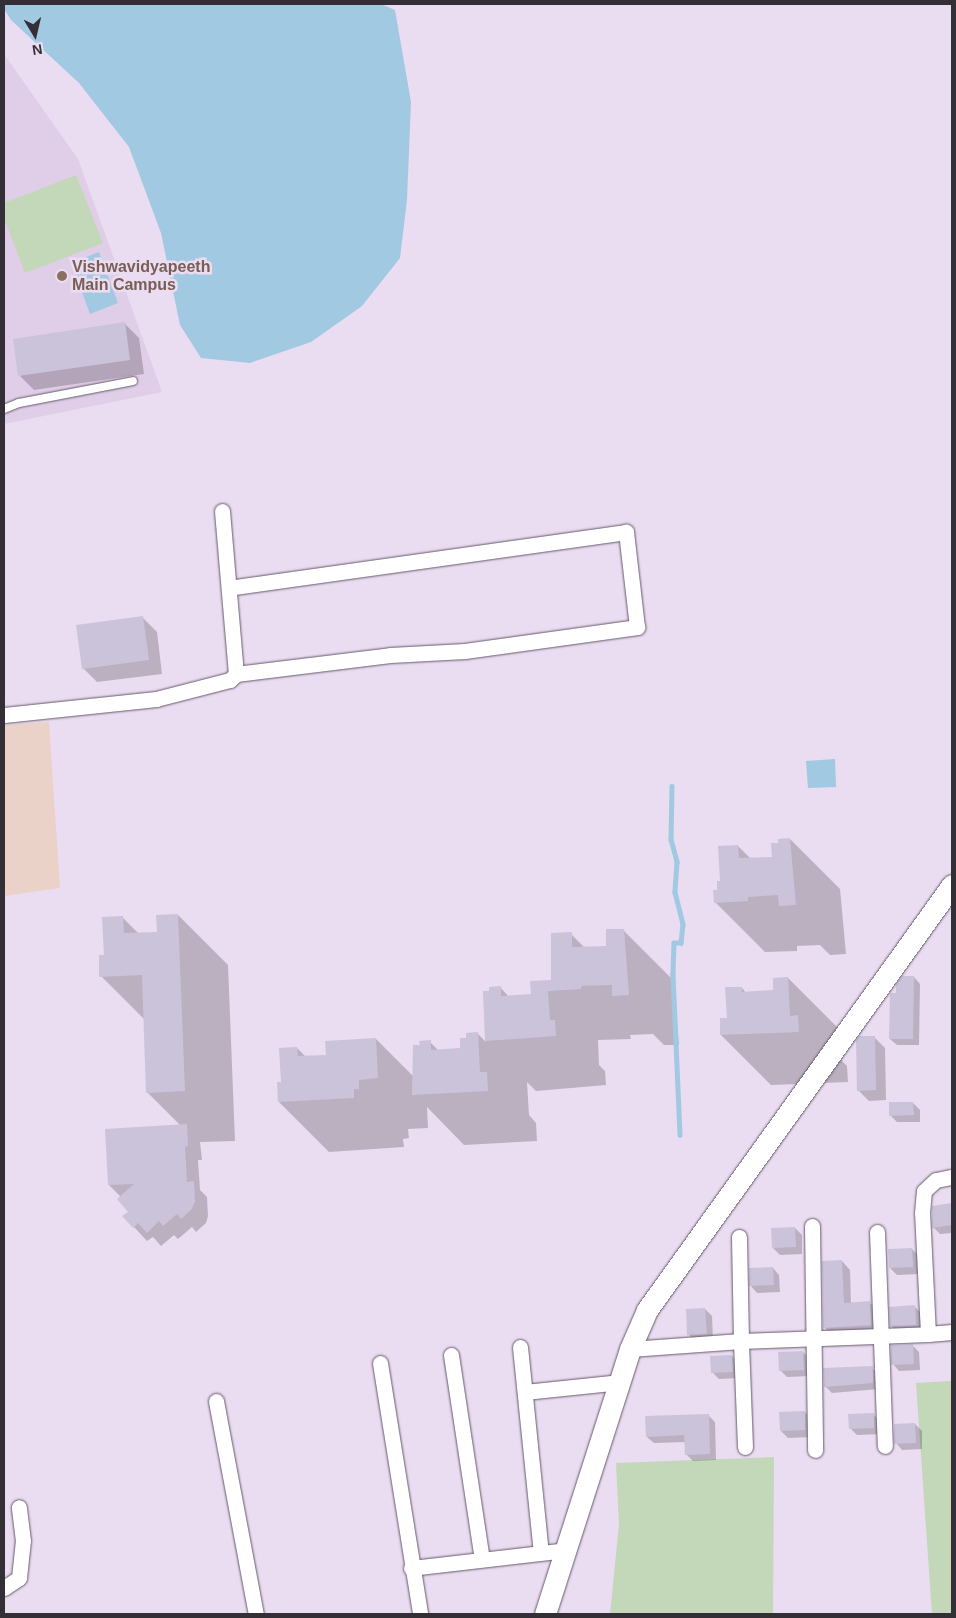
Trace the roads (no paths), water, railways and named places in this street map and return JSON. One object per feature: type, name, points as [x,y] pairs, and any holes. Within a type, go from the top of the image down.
[{"type":"main road","points":[[545,1614],[630,1349],[647,1310],[952,885]]},
{"type":"street","points":[[222,510],[236,674]]},
{"type":"street","points":[[4,715],[156,699],[230,680],[236,674],[390,655],[465,651],[637,627],[626,532],[230,588]]},
{"type":"street","points":[[928,1334],[922,1213],[924,1191],[936,1180],[952,1177]]},
{"type":"street","points":[[812,1226],[815,1450]]},
{"type":"street","points":[[877,1232],[886,1446]]},
{"type":"street","points":[[739,1237],[745,1447]]},
{"type":"street","points":[[630,1349],[742,1341],[952,1332]]},
{"type":"street","points":[[520,1347],[541,1552]]},
{"type":"street","points":[[451,1355],[482,1559]]},
{"type":"street","points":[[380,1363],[411,1568],[420,1614]]},
{"type":"street","points":[[524,1392],[620,1382]]},
{"type":"street","points":[[216,1401],[256,1614]]},
{"type":"street","points":[[4,1588],[19,1578],[23,1541],[19,1507]]},
{"type":"street","points":[[411,1568],[567,1550]]},
{"type":"lane","points":[[4,409],[19,403],[133,381]]},
{"type":"water","points":[[4,4],[381,4],[395,10],[411,102],[407,200],[400,258],[362,306],[311,342],[250,363],[201,358],[180,325],[161,233],[129,147],[79,83],[11,20],[4,9]]},
{"type":"water","points":[[99,252],[118,303],[90,314],[71,263]]},
{"type":"water","points":[[835,759],[836,787],[808,788],[806,761]]},
{"type":"waterway","points":[[672,786],[671,839],[677,862],[675,892],[683,924],[681,943],[674,943],[673,974],[680,1135]]},
{"type":"place","name":"Vishwavidyapeeth Main Campus","points":[[62,276]]}]
